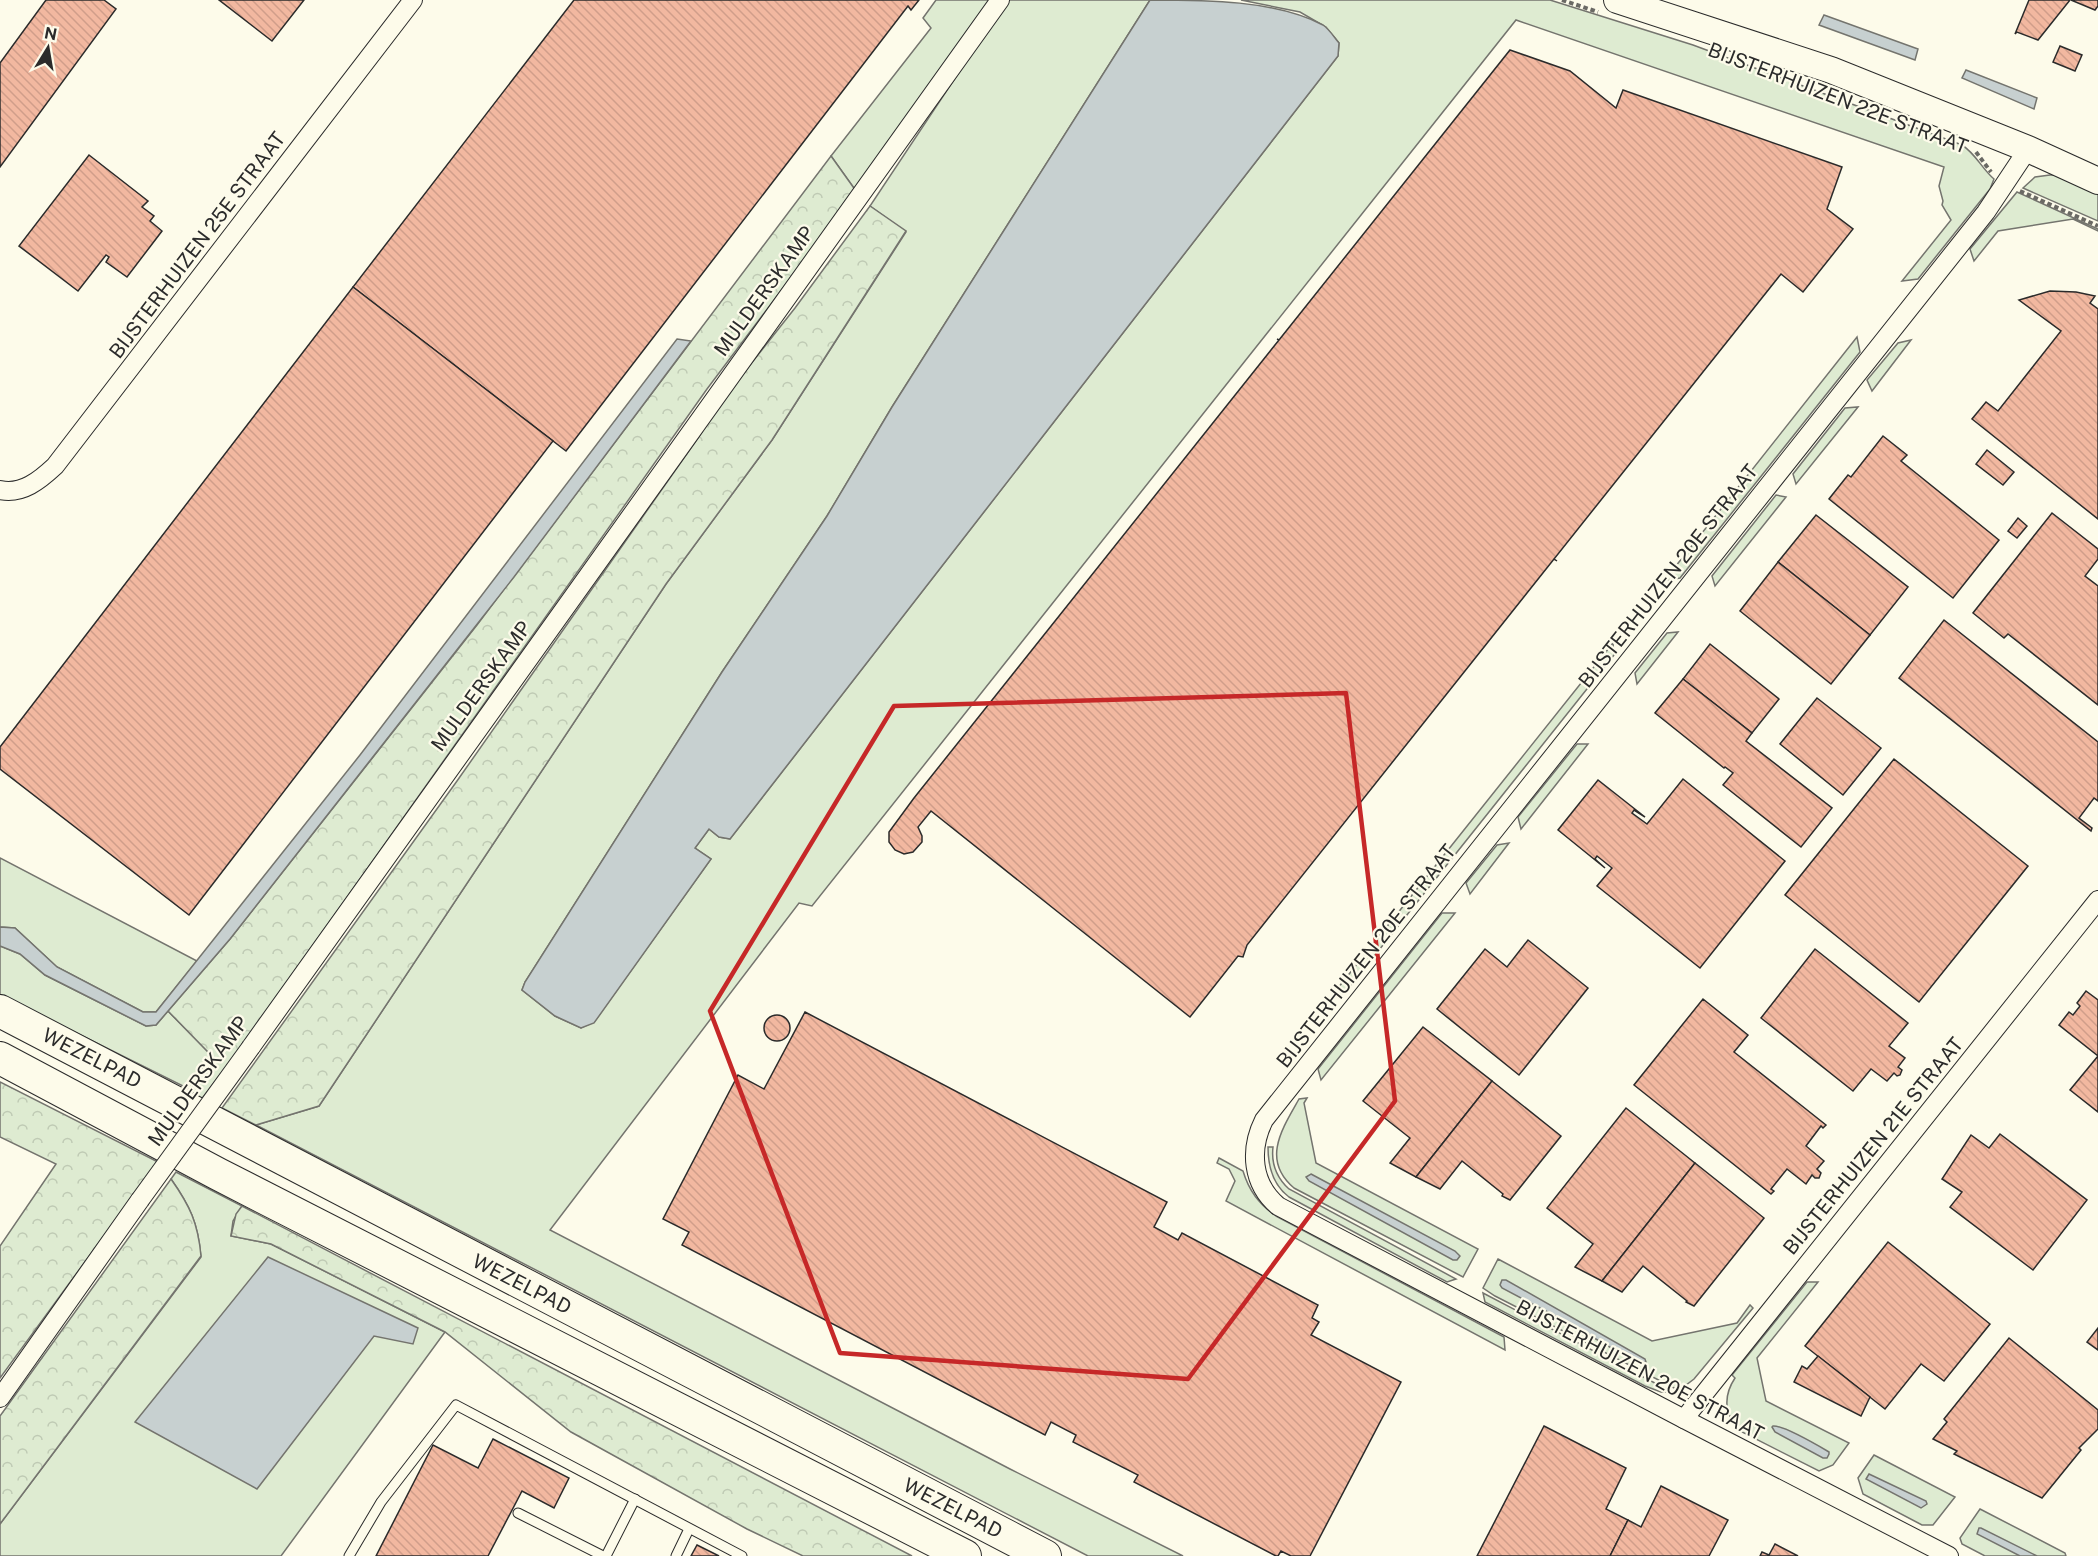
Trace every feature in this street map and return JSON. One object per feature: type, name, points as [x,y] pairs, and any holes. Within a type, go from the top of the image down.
[{"type":"highway","name":"WEZELPAD","points":[[0,1011],[1045,1556]]},
{"type":"highway","name":"WEZELPAD","points":[[0,1058],[218,1174],[965,1556]]},
{"type":"main road","name":"BIJSTERHUIZEN 22E STRAAT","points":[[1611,7],[1831,70],[2028,149],[2098,181]]},
{"type":"street","name":"BIJSTERHUIZEN 25E STRAAT","points":[[0,490],[8,492],[34,485],[55,466],[413,0]]},
{"type":"street","name":"MULDERSKAMP","points":[[0,1398],[1000,0]]},
{"type":"street","name":"BIJSTERHUIZEN 20E STRAAT","points":[[1950,1556],[1278,1206],[1269,1198],[1259,1180],[1254,1156],[1255,1143],[1264,1120],[1986,212],[2028,149]]},
{"type":"street","name":"BIJSTERHUIZEN 21E STRAAT","points":[[1684,1419],[2098,900]]},
{"type":"lane","points":[[349,1556],[381,1502],[456,1404],[742,1556]]},
{"type":"lane","points":[[518,1513],[605,1556],[635,1500]]},
{"type":"lane","points":[[676,1556],[689,1529]]},
{"type":"path","points":[[1562,0],[1611,7]]},
{"type":"path","name":"BIJSTERHUIZEN 22E STRAAT","points":[[1975,151],[1984,167],[2006,184],[2098,226]]},
{"type":"highlighted area","points":[[1346,693],[1395,1101],[1188,1379],[840,1353],[710,1011],[894,706]]},
{"type":"green space","points":[[936,0],[993,0],[856,191],[831,156],[931,28],[923,18]]},
{"type":"green space","points":[[1007,0],[1150,0],[892,407],[827,516],[722,672],[525,982],[522,990],[555,1016],[581,1028],[594,1022],[711,859],[695,848],[709,829],[719,837],[730,839],[1338,56],[1339,43],[1326,27],[1300,12],[1241,0],[1550,0],[1693,45],[1962,145],[1994,179],[1990,189],[1918,279],[1902,281],[1951,220],[1942,205],[1939,186],[1944,167],[1516,20],[812,906],[799,903],[550,1230],[1010,1469],[1183,1556],[1088,1556],[256,1125],[319,1106],[666,584],[772,440],[906,232],[870,206]]},
{"type":"green space","points":[[831,156],[856,191],[707,389],[236,1054],[200,1101],[191,1090],[211,1055],[168,1011],[230,939],[477,625]]},
{"type":"green space","points":[[2057,175],[2098,191],[2098,221],[2023,188],[2035,177]]},
{"type":"green space","points":[[2017,192],[2098,229],[2098,231],[2073,219],[1998,231],[1974,261],[1970,249]]},
{"type":"green space","points":[[870,206],[906,231],[772,440],[666,584],[319,1106],[256,1125],[222,1108],[457,781],[698,438],[720,403],[795,308]]},
{"type":"green space","points":[[1857,337],[1860,352],[1680,578],[1664,581]]},
{"type":"green space","points":[[1911,340],[1872,391],[1867,380],[1898,343]]},
{"type":"green space","points":[[1858,407],[1796,484],[1793,474],[1845,408]]},
{"type":"green space","points":[[1776,495],[1786,497],[1715,586],[1712,576]]},
{"type":"green space","points":[[1678,632],[1637,684],[1635,673],[1667,633]]},
{"type":"green space","points":[[1613,643],[1614,655],[1344,994],[1334,993]]},
{"type":"green space","points":[[1577,744],[1588,744],[1521,829],[1518,817]]},
{"type":"green space","points":[[1509,843],[1470,894],[1466,883],[1497,845]]},
{"type":"green space","points":[[0,858],[197,961],[156,1012],[143,1012],[57,967],[15,928],[0,927]]},
{"type":"green space","points":[[1442,913],[1455,913],[1321,1080],[1318,1069]]},
{"type":"green space","points":[[0,946],[20,954],[45,975],[146,1026],[156,1025],[168,1011],[211,1055],[191,1090],[0,995]]},
{"type":"green space","points":[[0,1082],[158,1162],[0,1378],[0,1246],[56,1164],[0,1137]]},
{"type":"green space","points":[[1307,1098],[1304,1103],[1316,1163],[1478,1249],[1463,1277],[1294,1188],[1284,1177],[1278,1166],[1277,1155],[1281,1133],[1299,1099]]},
{"type":"green space","points":[[1268,1147],[1273,1147],[1276,1170],[1289,1189],[1456,1279],[1447,1282],[1289,1197],[1272,1175]]},
{"type":"green space","points":[[1219,1158],[1243,1171],[1255,1196],[1276,1216],[1504,1337],[1505,1350],[1226,1201],[1235,1181],[1229,1169],[1217,1163]]},
{"type":"green space","points":[[176,1172],[242,1206],[233,1221],[231,1236],[271,1244],[445,1332],[281,1556],[0,1556],[0,1524],[201,1257],[198,1234],[192,1215],[171,1179]]},
{"type":"green space","points":[[171,1179],[192,1215],[201,1256],[0,1524],[0,1416]]},
{"type":"green space","points":[[242,1206],[912,1556],[803,1556],[747,1529],[571,1432],[445,1332],[271,1244],[231,1236],[236,1214]]},
{"type":"green space","points":[[1498,1259],[1652,1341],[1737,1323],[1750,1305],[1753,1308],[1694,1379],[1686,1385],[1674,1388],[1483,1288]]},
{"type":"green space","points":[[1807,1282],[1818,1282],[1757,1358],[1766,1401],[1849,1443],[1833,1465],[1819,1471],[1740,1431],[1728,1412],[1727,1405],[1728,1392],[1735,1378],[1732,1375]]},
{"type":"green space","points":[[1483,1293],[1672,1392],[1661,1392],[1645,1386],[1485,1302]]},
{"type":"green space","points":[[1874,1455],[1955,1497],[1933,1525],[1922,1525],[1863,1494],[1858,1478]]},
{"type":"green space","points":[[1980,1509],[2065,1553],[2066,1556],[1985,1556],[1962,1544],[1960,1538]]},
{"type":"shaded area","points":[[1150,0],[1217,1],[1284,11],[1323,25],[1339,43],[1338,56],[730,839],[719,837],[709,829],[695,848],[711,859],[594,1023],[581,1028],[555,1016],[522,990],[525,982],[722,672],[827,516],[892,407]]},
{"type":"shaded area","points":[[1824,15],[1918,49],[1915,60],[1819,25]]},
{"type":"shaded area","points":[[1966,70],[2037,98],[2034,109],[1962,78]]},
{"type":"shaded area","points":[[677,339],[691,341],[514,577],[230,939],[156,1025],[146,1026],[45,975],[20,954],[0,946],[0,927],[15,928],[57,967],[143,1012],[156,1012],[360,755]]},
{"type":"shaded area","points":[[1311,1174],[1455,1251],[1460,1256],[1457,1260],[1453,1260],[1309,1181],[1306,1177]]},
{"type":"shaded area","points":[[268,1257],[418,1328],[413,1344],[374,1336],[257,1489],[135,1422]]},
{"type":"shaded area","points":[[1502,1280],[1506,1280],[1645,1359],[1646,1362],[1639,1364],[1502,1288],[1500,1285]]},
{"type":"shaded area","points":[[1773,1426],[1809,1440],[1829,1452],[1827,1458],[1775,1432]]},
{"type":"shaded area","points":[[1869,1474],[1926,1501],[1927,1504],[1921,1508],[1866,1479]]},
{"type":"shaded area","points":[[1979,1528],[2037,1556],[2020,1556],[1977,1534]]},
{"type":"building","points":[[46,0],[104,0],[116,9],[0,167],[0,63]]},
{"type":"building","points":[[219,0],[304,0],[272,41]]},
{"type":"building","points":[[574,0],[919,0],[911,10],[908,6],[566,451],[353,287]]},
{"type":"building","points":[[2029,0],[2070,0],[2038,40],[2017,32],[2015,34]]},
{"type":"building","points":[[2071,0],[2098,0],[2098,6],[2095,10]]},
{"type":"building","points":[[2060,46],[2082,55],[2075,71],[2053,62]]},
{"type":"building","points":[[1510,50],[1570,71],[1616,108],[1623,90],[1842,167],[1827,209],[1853,229],[1803,292],[1781,274],[1247,945],[1243,957],[1238,956],[1190,1017],[931,811],[918,827],[922,842],[913,852],[904,854],[895,850],[889,842],[889,832]]},
{"type":"building","points":[[89,155],[148,201],[142,207],[154,216],[150,221],[162,231],[127,277],[106,262],[109,257],[106,255],[78,291],[19,246]]},
{"type":"building","points":[[353,287],[553,441],[189,915],[0,769],[0,747]]},
{"type":"building","points":[[2050,291],[2076,292],[2095,296],[2090,303],[2098,309],[2098,519],[1972,419],[1986,402],[1998,411],[2061,331],[2019,300]]},
{"type":"building","points":[[1883,436],[1907,455],[1901,461],[1999,540],[1953,598],[1829,499],[1848,475],[1851,477]]},
{"type":"building","points":[[1987,450],[2014,472],[2003,485],[1976,464]]},
{"type":"building","points":[[2052,513],[2098,549],[2098,559],[2085,576],[2098,586],[2098,705],[2008,634],[2004,638],[1973,613]]},
{"type":"building","points":[[1816,515],[1908,587],[1870,635],[1778,562]]},
{"type":"building","points":[[2018,518],[2027,526],[2017,538],[2008,531]]},
{"type":"building","points":[[1778,562],[1870,635],[1831,684],[1740,611]]},
{"type":"building","points":[[1944,620],[2098,742],[2098,801],[2094,798],[2079,818],[2092,828],[2091,831],[1899,678]]},
{"type":"building","points":[[1710,644],[1779,699],[1752,733],[1683,679]]},
{"type":"building","points":[[1683,679],[1752,733],[1746,741],[1832,808],[1801,847],[1723,785],[1733,773],[1655,713]]},
{"type":"building","points":[[1817,698],[1881,748],[1843,795],[1780,744]]},
{"type":"building","points":[[1894,759],[2028,866],[1919,1002],[1785,895]]},
{"type":"building","points":[[1683,779],[1785,861],[1700,968],[1597,886],[1612,868],[1597,856],[1595,859],[1605,868],[1558,830],[1598,780],[1645,817],[1634,810],[1632,813],[1647,824]]},
{"type":"building","points":[[1528,940],[1588,988],[1519,1075],[1437,1009],[1485,949],[1507,967]]},
{"type":"building","points":[[1815,949],[1908,1023],[1889,1046],[1905,1058],[1898,1067],[1902,1070],[1900,1075],[1897,1076],[1894,1073],[1887,1081],[1871,1069],[1853,1091],[1761,1018]]},
{"type":"building","points":[[2086,991],[2098,1000],[2098,1056],[2059,1025],[2069,1012],[2073,1015],[2080,1006],[2077,1003]]},
{"type":"building","points":[[1703,999],[1748,1035],[1734,1052],[1826,1125],[1823,1128],[1821,1126],[1806,1146],[1824,1161],[1817,1169],[1821,1173],[1819,1178],[1812,1175],[1806,1184],[1787,1169],[1771,1189],[1774,1191],[1771,1194],[1634,1085]]},
{"type":"building","points":[[805,1012],[1167,1202],[1154,1227],[1178,1240],[1182,1233],[1318,1305],[1312,1318],[1319,1322],[1311,1335],[1401,1382],[1310,1556],[1291,1556],[1281,1551],[1276,1556],[1134,1482],[1138,1475],[1073,1442],[1076,1435],[1051,1422],[1045,1435],[682,1245],[689,1232],[663,1219],[738,1075],[764,1089]]},
{"type":"building","points":[[777,1015],[786,1019],[790,1028],[786,1037],[777,1041],[768,1037],[764,1028],[768,1019]]},
{"type":"building","points":[[1423,1027],[1492,1081],[1416,1177],[1390,1163],[1410,1138],[1363,1101]]},
{"type":"building","points":[[2098,1056],[2098,1112],[2070,1090]]},
{"type":"building","points":[[1492,1081],[1561,1136],[1510,1200],[1502,1196],[1503,1194],[1462,1161],[1440,1189],[1416,1177]]},
{"type":"building","points":[[1626,1108],[1695,1163],[1602,1281],[1575,1267],[1593,1244],[1547,1208]]},
{"type":"building","points":[[2000,1134],[2087,1200],[2033,1270],[1950,1207],[1962,1192],[1942,1179],[1971,1135],[1989,1148]]},
{"type":"building","points":[[1695,1163],[1764,1218],[1694,1306],[1643,1266],[1622,1292],[1602,1281]]},
{"type":"building","points":[[1888,1242],[1990,1324],[1944,1381],[1921,1364],[1885,1409],[1805,1346]]},
{"type":"building","points":[[2098,1328],[2098,1350],[2087,1342]]},
{"type":"building","points":[[2009,1338],[2098,1410],[2098,1429],[2079,1448],[2081,1450],[2042,1498],[1954,1454],[1957,1451],[1933,1439],[1947,1422],[1944,1419]]},
{"type":"building","points":[[1818,1356],[1870,1397],[1861,1416],[1794,1382],[1802,1366],[1807,1369]]},
{"type":"building","points":[[1544,1426],[1626,1468],[1606,1509],[1628,1520],[1610,1556],[1477,1556]]},
{"type":"building","points":[[493,1439],[569,1478],[554,1508],[522,1491],[488,1556],[376,1556],[433,1445],[478,1468]]},
{"type":"building","points":[[1661,1486],[1728,1520],[1709,1556],[1610,1556],[1628,1520],[1641,1527]]},
{"type":"building","points":[[1775,1544],[1798,1556],[1760,1556],[1762,1552],[1769,1555]]},
{"type":"building","points":[[697,1545],[719,1556],[691,1556]]}]
